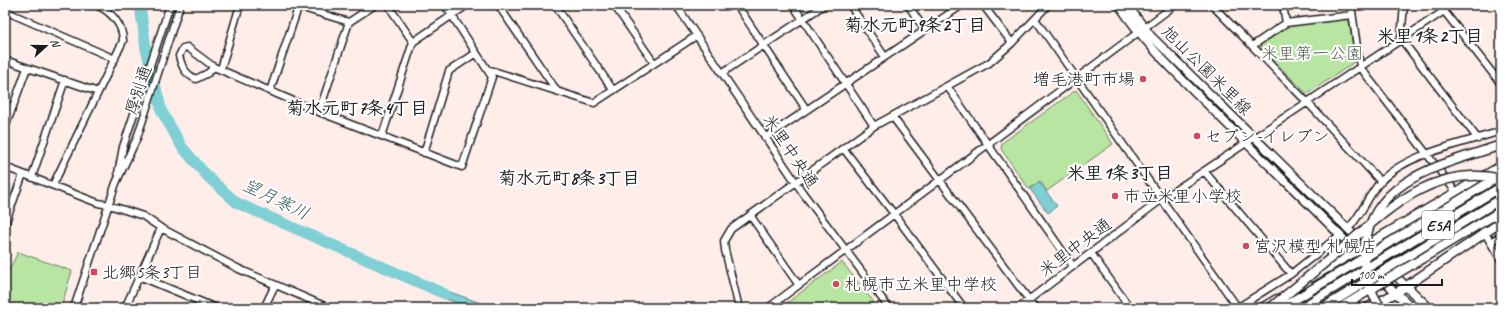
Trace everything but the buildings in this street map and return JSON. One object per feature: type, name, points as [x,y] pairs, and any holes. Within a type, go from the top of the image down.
[{"type":"highway","points":[[1381,308],[1368,284],[1365,252],[1367,235],[1380,206],[1396,188],[1413,177],[1433,167],[1501,145]]},
{"type":"highway","points":[[1262,308],[1356,250],[1501,166]]},
{"type":"highway","points":[[1281,308],[1501,175]]},
{"type":"highway","points":[[1270,308],[1387,210],[1409,195],[1435,183],[1462,176],[1487,176],[1501,179]]},
{"type":"highway","name":"E5A","points":[[1301,308],[1501,187]]},
{"type":"highway","name":"E5A","points":[[1323,308],[1501,199]]},
{"type":"highway","points":[[1340,308],[1501,211]]},
{"type":"highway","points":[[1367,308],[1396,293],[1501,222]]},
{"type":"highway","points":[[1406,286],[1429,308]]},
{"type":"highway","points":[[1396,293],[1412,308]]},
{"type":"main road","name":"旭山公園米里線","points":[[1119,5],[1137,32],[1246,143],[1356,250],[1396,293]]},
{"type":"main road","name":"旭山公園米里線","points":[[1127,5],[1151,36],[1254,138],[1366,245],[1406,286]]},
{"type":"street","name":"厚別通","points":[[74,308],[116,183],[123,147],[170,5]]},
{"type":"street","name":"厚別通","points":[[116,183],[137,138],[180,5]]},
{"type":"street","points":[[221,69],[240,5]]},
{"type":"street","points":[[319,112],[349,22],[375,5]]},
{"type":"street","points":[[388,5],[413,42]]},
{"type":"street","points":[[214,67],[208,73],[196,79],[189,76],[183,69],[179,56],[183,48],[187,47],[214,67],[319,112],[462,167],[492,78],[445,5]]},
{"type":"street","points":[[382,136],[413,42],[467,5]]},
{"type":"street","points":[[498,5],[557,91]]},
{"type":"street","points":[[555,5],[613,90]]},
{"type":"street","points":[[614,5],[654,63]]},
{"type":"street","name":"米里中央通","points":[[676,5],[796,183],[889,308]]},
{"type":"street","points":[[737,5],[806,109]]},
{"type":"street","points":[[793,5],[874,126]]},
{"type":"street","points":[[722,74],[824,5]]},
{"type":"street","points":[[850,5],[885,57]]},
{"type":"street","points":[[908,5],[926,30]]},
{"type":"street","points":[[765,138],[962,5]]},
{"type":"street","points":[[983,5],[1012,43]]},
{"type":"street","points":[[739,308],[724,241],[731,229],[874,126],[989,63],[1012,43],[1048,5]]},
{"type":"street","points":[[768,308],[798,284],[846,250],[1175,5]]},
{"type":"street","points":[[1212,5],[1307,102],[1381,182]]},
{"type":"street","points":[[1283,5],[1286,23]]},
{"type":"street","points":[[1351,5],[1360,67],[1456,192],[1501,260]]},
{"type":"street","points":[[1404,5],[1401,39],[1478,139]]},
{"type":"street","points":[[53,185],[123,41],[122,31],[114,18],[100,6]]},
{"type":"street","points":[[270,91],[297,6],[349,22]]},
{"type":"street","points":[[1445,8],[1501,83]]},
{"type":"street","name":"米里中央通","points":[[1018,308],[1162,199],[1360,67],[1445,8]]},
{"type":"street","points":[[5,11],[115,59]]},
{"type":"street","points":[[1252,46],[1286,23],[1352,15]]},
{"type":"street","points":[[1035,19],[1237,308],[1291,274],[1340,235]]},
{"type":"street","points":[[487,69],[594,103],[696,36]]},
{"type":"street","points":[[424,153],[449,70],[476,53]]},
{"type":"street","points":[[5,60],[98,92]]},
{"type":"street","points":[[5,128],[27,68]]},
{"type":"street","points":[[32,177],[65,80]]},
{"type":"street","points":[[947,86],[1073,266]]},
{"type":"street","points":[[892,116],[1035,308]]},
{"type":"street","points":[[1348,229],[1381,182],[1396,169],[1415,158],[1501,131]]},
{"type":"street","points":[[843,148],[964,308]]},
{"type":"street","points":[[5,167],[98,203],[143,216],[161,228],[238,269],[329,308]]},
{"type":"street","points":[[1204,171],[1291,274]]},
{"type":"street","points":[[5,224],[23,174]]},
{"type":"street","points":[[750,215],[798,284]]},
{"type":"street","points":[[126,308],[161,228]]},
{"type":"street","points":[[1490,242],[1501,236]]},
{"type":"street","points":[[1091,253],[1130,308]]},
{"type":"street","points":[[139,276],[216,308]]},
{"type":"street","points":[[264,308],[275,285]]},
{"type":"green space","name":"米里第一公園","points":[[1345,19],[1349,22],[1355,59],[1353,63],[1309,93],[1305,92],[1261,48],[1261,43],[1288,25]]},
{"type":"green space","points":[[1076,90],[1113,144],[1047,191],[1040,181],[1029,189],[1001,149],[1002,143]]},
{"type":"green space","points":[[18,252],[72,271],[61,308],[5,308],[5,278]]},
{"type":"green space","name":"札幌市立米里中学校","points":[[842,262],[873,301],[873,308],[780,308]]},
{"type":"water","points":[[1039,182],[1057,206],[1048,213],[1030,189]]},
{"type":"water","points":[[433,286],[495,308],[471,308],[430,293]]},
{"type":"waterway","points":[[115,6],[120,5]]},
{"type":"waterway","name":"望月寒川","points":[[140,5],[146,49],[162,112],[182,147],[208,177],[237,203],[445,294]]},
{"type":"place","name":"増毛港町市場","points":[[1143,79]]},
{"type":"place","name":"セブン-イレブン","points":[[1197,136]]},
{"type":"place","name":"市立米里小学校","points":[[1115,196]]},
{"type":"place","name":"宮沢模型 札幌店","points":[[1246,246]]},
{"type":"place","name":"北郷5条3丁目","points":[[94,272]]},
{"type":"place","name":"札幌市立米里中学校","points":[[836,284]]},
{"type":"district","name":"菊水元町9条2丁目","points":[[915,25]]},
{"type":"district","name":"米里1条2丁目","points":[[1430,36]]},
{"type":"district","name":"菊水元町7条4丁目","points":[[357,108]]},
{"type":"district","name":"米里1条3丁目","points":[[1120,173]]},
{"type":"district","name":"菊水元町8条3丁目","points":[[569,178]]}]
